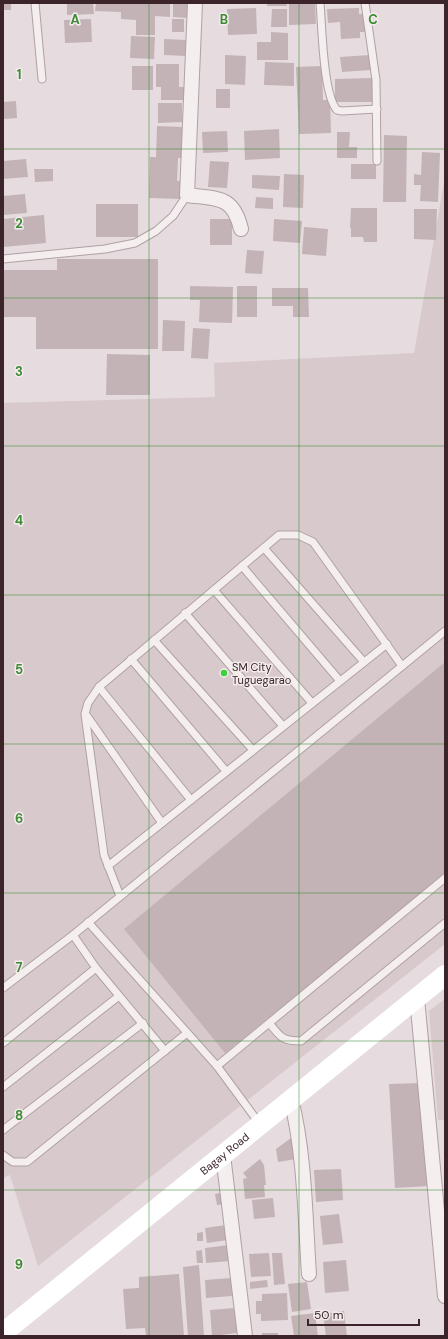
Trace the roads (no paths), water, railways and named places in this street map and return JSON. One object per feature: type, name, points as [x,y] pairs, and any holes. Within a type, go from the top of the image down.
[{"type":"street","points":[[195,3],[187,195],[223,201],[233,207],[238,215],[241,229]]},
{"type":"street","name":"Bagay Road","points":[[3,1333],[445,975]]},
{"type":"street","points":[[416,998],[445,1296]]},
{"type":"street","points":[[291,1100],[296,1119],[301,1165],[309,1274]]},
{"type":"street","points":[[223,1155],[245,1336]]},
{"type":"lane","points":[[35,3],[42,79]]},
{"type":"lane","points":[[320,3],[327,82],[332,102],[337,110],[377,109]]},
{"type":"lane","points":[[365,3],[376,80],[377,161]]},
{"type":"lane","points":[[3,259],[105,249],[134,243],[156,231],[173,216],[187,195]]},
{"type":"lane","points":[[120,896],[104,855],[85,714],[88,703],[99,687],[264,548],[279,536],[298,535],[313,542],[402,666]]},
{"type":"lane","points":[[264,548],[364,662]]},
{"type":"lane","points":[[242,566],[340,681]]},
{"type":"lane","points":[[214,590],[312,703]]},
{"type":"lane","points":[[185,613],[283,726]]},
{"type":"lane","points":[[3,988],[73,935],[445,631]]},
{"type":"lane","points":[[154,640],[253,750]]},
{"type":"lane","points":[[108,866],[386,644]]},
{"type":"lane","points":[[131,659],[226,771]]},
{"type":"lane","points":[[99,687],[190,800]]},
{"type":"lane","points":[[85,714],[162,823]]},
{"type":"lane","points":[[217,1066],[270,1024],[445,878]]},
{"type":"lane","points":[[88,922],[217,1066],[261,1124]]},
{"type":"lane","points":[[270,1024],[281,1038],[290,1041],[301,1041],[445,924]]},
{"type":"lane","points":[[73,935],[118,996],[143,1023],[165,1051]]},
{"type":"lane","points":[[3,1043],[96,968]]},
{"type":"lane","points":[[3,1087],[118,996]]},
{"type":"lane","points":[[3,1130],[143,1023]]},
{"type":"lane","points":[[3,1155],[13,1162],[26,1162],[187,1033]]},
{"type":"place","name":"SM City Tuguegarao","points":[[224,673]]}]
